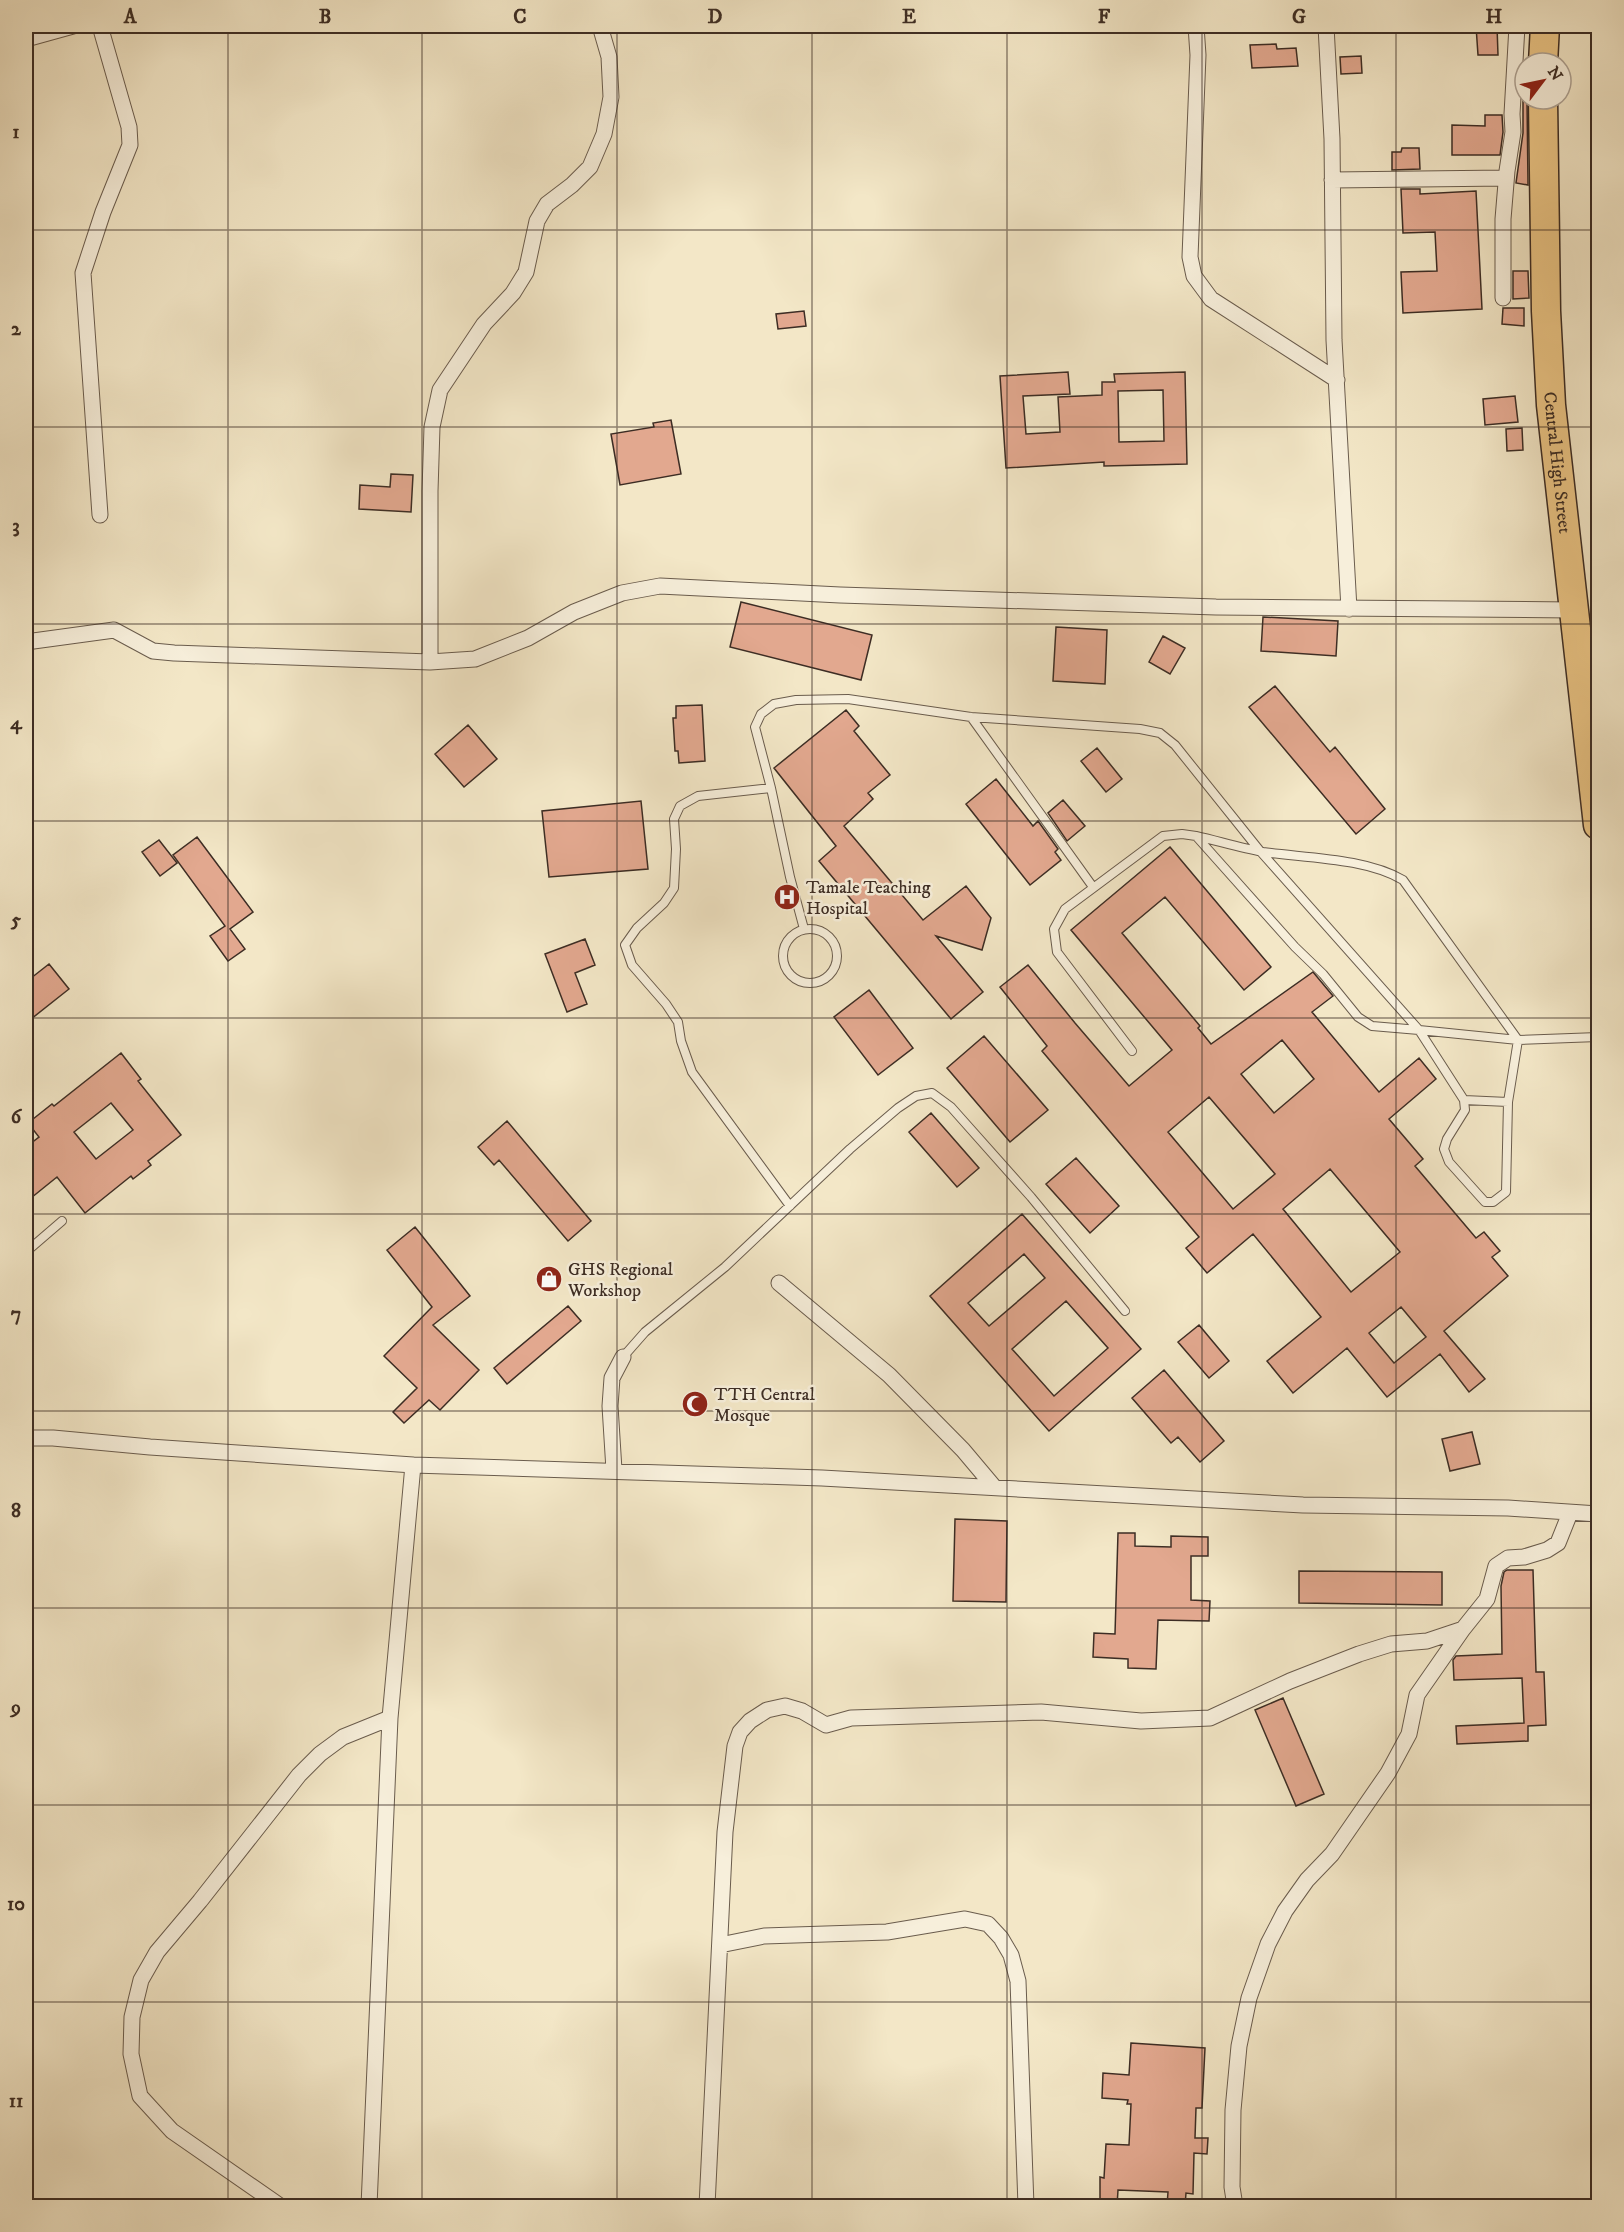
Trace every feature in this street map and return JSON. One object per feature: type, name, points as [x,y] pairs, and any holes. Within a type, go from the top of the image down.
[{"type":"highway","points":[[1544,51],[1545,26]]},
{"type":"highway","name":"Central High Street","points":[[1543,111],[1550,394],[1599,825]]},
{"type":"street","points":[[26,39],[73,26]]},
{"type":"street","points":[[100,26],[129,127],[130,146],[103,212],[83,273],[100,515]]},
{"type":"street","points":[[430,662],[431,449],[432,427],[440,390],[484,324],[513,293],[526,272],[537,221],[547,204],[572,185],[590,167],[604,134],[611,97],[609,57],[600,26]]},
{"type":"street","points":[[1196,26],[1198,55],[1190,257],[1194,276],[1212,298],[1336,380]]},
{"type":"street","points":[[1326,26],[1336,380],[1349,609]]},
{"type":"street","points":[[1503,298],[1503,219],[1513,132],[1512,100],[1517,26]]},
{"type":"street","points":[[1332,180],[1506,178]]},
{"type":"street","points":[[26,642],[114,630],[153,651],[430,662],[475,659],[528,638],[574,612],[603,600],[622,593],[660,586],[840,595],[1349,609],[1573,610]]},
{"type":"street","points":[[779,1283],[889,1375],[963,1450],[995,1488]]},
{"type":"street","points":[[614,1470],[609,1406],[612,1378],[622,1357]]},
{"type":"street","points":[[26,1438],[53,1438],[413,1465],[822,1478],[1303,1505],[1508,1508],[1570,1513],[1598,1518]]},
{"type":"street","points":[[368,2206],[381,1964],[390,1718],[413,1465]]},
{"type":"street","points":[[1235,2206],[1232,2187],[1233,2110],[1239,2046],[1249,1998],[1268,1944],[1285,1911],[1307,1880],[1332,1854],[1388,1773],[1410,1734],[1417,1695],[1487,1599],[1496,1566],[1508,1558],[1524,1557],[1547,1550],[1558,1542],[1570,1513]]},
{"type":"street","points":[[707,2206],[725,1832],[735,1746],[740,1732],[750,1721],[767,1710],[785,1706],[802,1711],[826,1725],[851,1718],[1041,1712],[1141,1720],[1210,1718],[1290,1681],[1359,1654],[1392,1644],[1427,1641],[1463,1629]]},
{"type":"street","points":[[280,2206],[172,2131],[140,2096],[130,2054],[132,2017],[141,1980],[157,1952],[299,1775],[320,1754],[343,1737],[390,1718]]},
{"type":"street","points":[[720,1946],[765,1936],[887,1932],[965,1919],[988,1924],[1001,1938],[1011,1955],[1018,1981],[1026,2206]]},
{"type":"lane","points":[[804,929],[755,727],[761,714],[774,704],[796,700],[848,699],[971,717],[1140,729],[1160,733],[1175,745],[1260,851],[1419,1030],[1464,1100],[1465,1110],[1447,1139],[1444,1149],[1449,1162],[1485,1202],[1493,1202],[1506,1192],[1508,1102],[1518,1040],[1403,880],[1390,872],[1370,866],[1260,851],[1196,836],[1182,834],[1162,836],[1065,909],[1054,929],[1057,952],[1132,1051]]},
{"type":"lane","points":[[971,717],[1093,887]]},
{"type":"lane","points":[[771,788],[698,796],[680,806],[674,819],[676,849],[674,888],[664,903],[637,928],[625,945],[632,965],[666,1004],[678,1022],[681,1041],[692,1072],[790,1206]]},
{"type":"lane","points":[[1196,836],[1295,947],[1323,974],[1358,1017],[1372,1026],[1518,1040],[1599,1037]]},
{"type":"lane","points":[[804,929],[824,932],[830,938],[837,953],[834,970],[821,981],[813,983],[804,983],[790,974],[783,959],[787,942],[804,929]]},
{"type":"lane","points":[[622,1357],[645,1332],[725,1267],[850,1149],[898,1108],[916,1096],[932,1093],[951,1107],[1031,1197],[1125,1311]]},
{"type":"lane","points":[[1464,1100],[1508,1102]]},
{"type":"lane","points":[[1599,1155],[1597,1167],[1599,1212]]},
{"type":"lane","points":[[26,1252],[62,1221]]},
{"type":"lane","points":[[1599,1234],[1596,1352],[1599,1409]]},
{"type":"lane","points":[[1598,1518],[1599,1470]]},
{"type":"building","points":[[1476,26],[1497,26],[1498,55],[1478,55]]},
{"type":"building","points":[[1276,44],[1277,49],[1296,48],[1298,66],[1252,68],[1250,45]]},
{"type":"building","points":[[1361,56],[1362,73],[1341,74],[1340,57]]},
{"type":"building","points":[[1523,111],[1527,111],[1528,185],[1516,183],[1523,133]]},
{"type":"building","points":[[1485,115],[1502,115],[1503,132],[1500,155],[1452,155],[1452,125],[1485,126]]},
{"type":"building","points":[[1402,148],[1419,148],[1420,169],[1392,170],[1392,152],[1401,152]]},
{"type":"building","points":[[1401,189],[1420,189],[1420,194],[1476,191],[1482,309],[1403,313],[1401,272],[1437,271],[1435,232],[1403,233]]},
{"type":"building","points":[[1513,271],[1528,271],[1529,298],[1513,299]]},
{"type":"building","points":[[1503,308],[1524,308],[1524,326],[1502,324]]},
{"type":"building","points":[[804,311],[806,326],[778,329],[776,314]]},
{"type":"building","points":[[1068,372],[1070,394],[1023,396],[1026,434],[1060,432],[1058,397],[1102,395],[1102,382],[1115,382],[1114,374],[1185,372],[1187,464],[1104,466],[1104,462],[1006,468],[1000,376]],"holes":[[[1163,390],[1164,441],[1119,442],[1118,391]]]},
{"type":"building","points":[[1515,396],[1518,422],[1485,425],[1483,399]]},
{"type":"building","points":[[671,420],[681,474],[620,485],[611,434],[654,427],[653,423]]},
{"type":"building","points":[[1522,428],[1523,450],[1507,451],[1506,429]]},
{"type":"building","points":[[391,474],[413,475],[411,512],[359,509],[360,485],[390,487]]},
{"type":"building","points":[[741,602],[872,635],[861,680],[730,647]]},
{"type":"building","points":[[1263,617],[1338,621],[1336,656],[1261,651]]},
{"type":"building","points":[[1056,627],[1107,630],[1105,684],[1053,681]]},
{"type":"building","points":[[1163,636],[1185,648],[1170,674],[1149,662]]},
{"type":"building","points":[[1275,686],[1330,752],[1335,747],[1385,809],[1356,834],[1249,707]]},
{"type":"building","points":[[702,705],[705,761],[679,763],[678,751],[675,751],[673,718],[676,718],[676,706]]},
{"type":"building","points":[[846,710],[859,726],[854,731],[890,775],[868,793],[873,799],[844,826],[923,920],[966,886],[991,918],[982,950],[936,936],[983,992],[951,1019],[819,861],[836,846],[774,768]]},
{"type":"building","points":[[468,725],[497,759],[464,787],[435,754]]},
{"type":"building","points":[[1097,748],[1122,779],[1106,792],[1081,761]]},
{"type":"building","points":[[996,779],[1033,826],[1038,821],[1058,849],[1055,852],[1061,860],[1030,885],[966,804]]},
{"type":"building","points":[[1063,800],[1085,826],[1067,841],[1048,813]]},
{"type":"building","points":[[641,801],[648,869],[549,877],[542,811]]},
{"type":"building","points":[[197,837],[253,912],[230,929],[245,949],[228,961],[210,936],[225,926],[173,855]]},
{"type":"building","points":[[159,840],[177,863],[160,876],[142,852]]},
{"type":"building","points":[[1170,847],[1271,967],[1244,990],[1165,897],[1122,933],[1200,1026],[1198,1028],[1211,1044],[1313,972],[1333,996],[1312,1012],[1379,1092],[1419,1058],[1436,1079],[1389,1119],[1423,1159],[1415,1166],[1476,1238],[1484,1232],[1500,1251],[1492,1257],[1508,1276],[1444,1331],[1485,1379],[1469,1392],[1440,1354],[1387,1397],[1347,1348],[1293,1393],[1267,1361],[1321,1317],[1253,1234],[1207,1273],[1186,1248],[1199,1237],[1042,1051],[1047,1046],[1000,987],[1028,965],[1129,1086],[1172,1050],[1071,930]],"holes":[[[1282,1040],[1314,1079],[1274,1113],[1241,1074]],[[1209,1097],[1275,1174],[1233,1209],[1168,1132]],[[1330,1169],[1400,1252],[1351,1292],[1283,1209]],[[1401,1307],[1426,1337],[1394,1363],[1369,1333]]]},
{"type":"building","points":[[585,939],[595,965],[575,973],[587,1004],[567,1012],[545,954]]},
{"type":"building","points":[[49,964],[69,989],[26,1023],[26,982]]},
{"type":"building","points":[[869,990],[913,1048],[878,1075],[834,1017]]},
{"type":"building","points":[[984,1036],[1048,1110],[1010,1142],[947,1068]]},
{"type":"building","points":[[121,1053],[141,1079],[138,1081],[181,1135],[148,1161],[151,1165],[133,1179],[131,1176],[85,1213],[57,1177],[26,1202],[26,1147],[39,1137],[28,1123],[52,1104],[54,1106]],"holes":[[[111,1103],[133,1130],[96,1159],[74,1132]]]},
{"type":"building","points":[[931,1113],[979,1168],[957,1187],[909,1132]]},
{"type":"building","points":[[507,1121],[591,1221],[568,1241],[499,1160],[494,1165],[478,1147]]},
{"type":"building","points":[[1076,1158],[1119,1206],[1090,1233],[1046,1184]]},
{"type":"building","points":[[1022,1214],[1141,1349],[1049,1431],[930,1296]],"holes":[[[1024,1254],[1045,1278],[989,1326],[968,1303]],[[1066,1301],[1108,1348],[1054,1396],[1012,1349]]]},
{"type":"building","points":[[415,1227],[470,1296],[433,1325],[479,1370],[440,1410],[429,1400],[404,1423],[393,1412],[417,1388],[384,1356],[432,1307],[387,1250]]},
{"type":"building","points":[[568,1306],[581,1321],[507,1384],[494,1368]]},
{"type":"building","points":[[1199,1325],[1229,1361],[1209,1378],[1178,1342]]},
{"type":"building","points":[[1164,1370],[1224,1441],[1200,1462],[1178,1437],[1171,1443],[1132,1398]]},
{"type":"building","points":[[1472,1432],[1480,1464],[1450,1471],[1442,1439]]},
{"type":"building","points":[[955,1519],[1007,1521],[1006,1602],[953,1601]]},
{"type":"building","points":[[1118,1533],[1135,1533],[1135,1546],[1171,1547],[1171,1536],[1208,1537],[1208,1556],[1191,1556],[1191,1600],[1210,1601],[1209,1621],[1158,1620],[1156,1669],[1128,1668],[1128,1659],[1093,1657],[1094,1633],[1115,1634]]},
{"type":"building","points":[[1533,1570],[1536,1672],[1544,1672],[1546,1725],[1528,1726],[1528,1741],[1457,1744],[1456,1726],[1524,1723],[1522,1678],[1454,1680],[1453,1660],[1456,1656],[1502,1654],[1501,1586],[1504,1572]]},
{"type":"building","points":[[1299,1571],[1442,1572],[1442,1605],[1299,1603]]},
{"type":"building","points":[[1283,1698],[1324,1794],[1296,1806],[1255,1710]]},
{"type":"building","points":[[1131,2043],[1205,2048],[1202,2108],[1196,2108],[1195,2138],[1208,2138],[1207,2154],[1194,2153],[1193,2194],[1186,2193],[1185,2206],[1167,2206],[1168,2192],[1118,2190],[1117,2206],[1100,2206],[1100,2177],[1104,2178],[1106,2144],[1129,2145],[1131,2104],[1127,2104],[1128,2100],[1102,2098],[1103,2073],[1129,2075]]},
{"type":"place","name":"Tamale Teaching Hospital","points":[[787,897]]},
{"type":"place","name":"GHS Regional Workshop","points":[[549,1279]]},
{"type":"place","name":"TTH Central Mosque","points":[[695,1404]]}]
